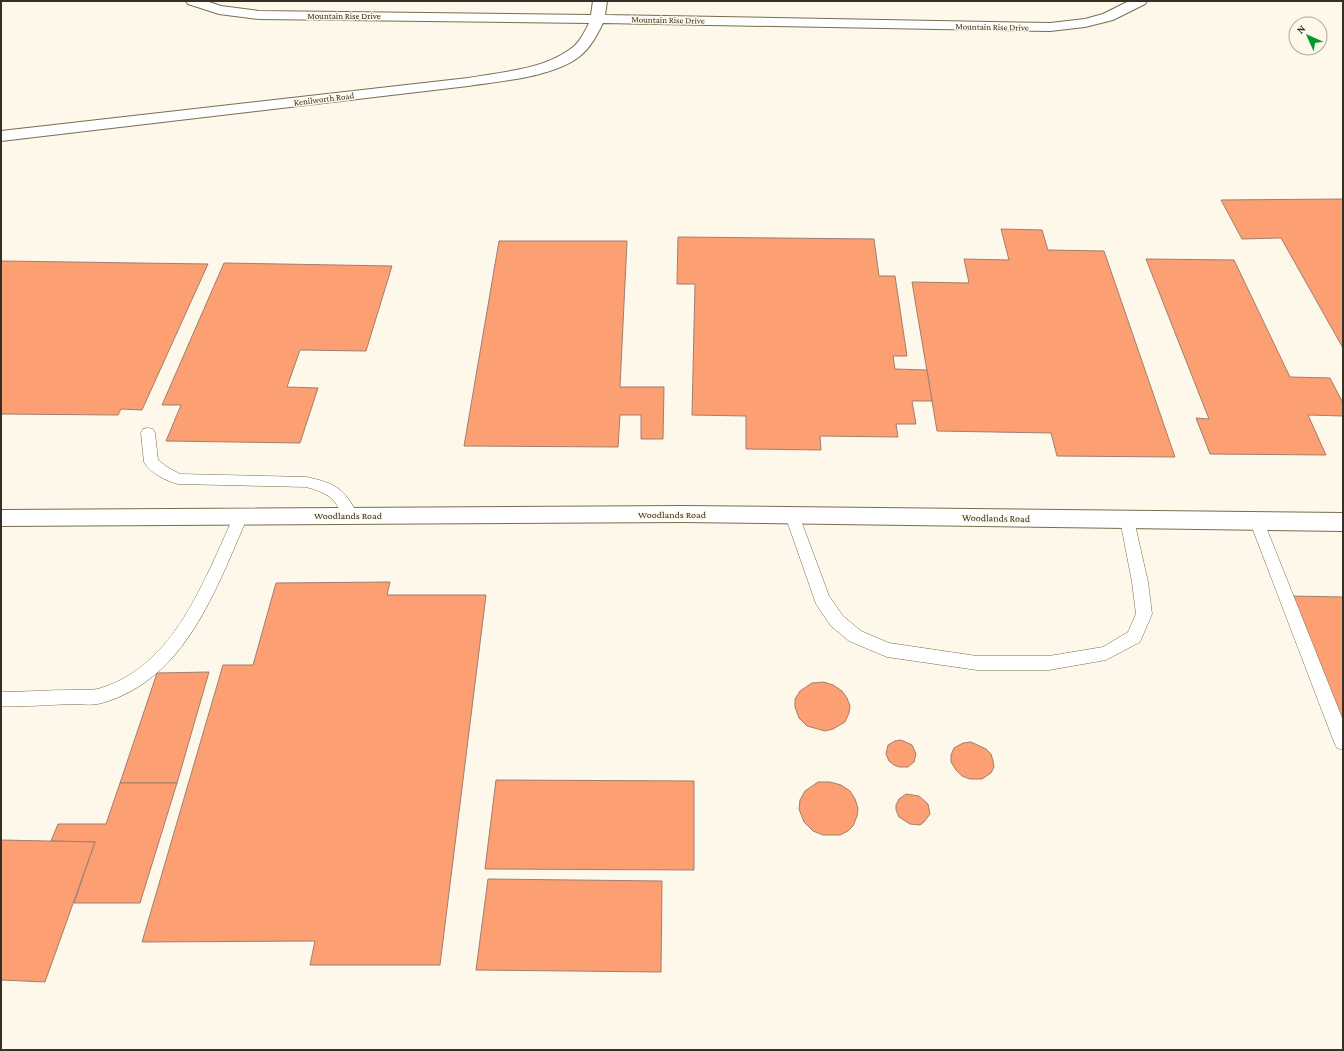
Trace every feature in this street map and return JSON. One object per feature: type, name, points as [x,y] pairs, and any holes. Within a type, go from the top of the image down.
[{"type":"street","name":"Mountain Rise Drive","points":[[193,1],[219,10],[260,15],[598,18],[1050,28],[1085,23],[1108,17],[1140,1]]},
{"type":"street","name":"Kenilworth Road","points":[[4,135],[468,82],[529,72],[556,63],[575,53],[589,38],[598,18],[600,1]]},
{"type":"street","name":"Woodlands Road","points":[[1,518],[675,514],[1343,522]]},
{"type":"lane","points":[[148,433],[151,462],[162,471],[178,479],[306,482],[319,485],[336,493],[351,515]]},
{"type":"lane","points":[[792,515],[822,599],[837,621],[855,636],[887,650],[977,664],[1049,663],[1106,653],[1134,638],[1144,614],[1140,582],[1127,520]]},
{"type":"lane","points":[[1,699],[17,700],[100,696],[126,687],[150,671],[172,647],[193,618],[241,516]]},
{"type":"lane","points":[[1257,522],[1343,742]]},
{"type":"building","points":[[1343,199],[1343,348],[1281,238],[1242,239],[1221,200]]},
{"type":"building","points":[[1001,229],[1042,230],[1048,250],[1104,251],[1175,457],[1057,456],[1051,433],[937,431],[912,282],[969,283],[964,259],[1009,260]]},
{"type":"building","points":[[678,237],[874,239],[879,276],[895,276],[907,356],[893,356],[895,369],[927,370],[932,401],[912,401],[916,424],[896,424],[898,437],[820,436],[821,450],[746,449],[746,416],[692,415],[695,284],[677,284]]},
{"type":"building","points":[[499,241],[627,241],[620,387],[664,387],[663,439],[641,439],[641,415],[620,415],[618,447],[464,446]]},
{"type":"building","points":[[1146,259],[1234,260],[1290,377],[1330,378],[1343,403],[1343,416],[1308,415],[1326,455],[1210,454],[1196,418],[1209,419]]},
{"type":"building","points":[[1,261],[208,264],[142,410],[121,409],[118,415],[1,414]]},
{"type":"building","points":[[224,263],[392,266],[366,351],[300,350],[287,387],[318,388],[300,443],[166,441],[181,405],[162,405]]},
{"type":"building","points":[[390,582],[387,595],[486,595],[440,965],[310,965],[315,941],[142,942],[223,665],[253,665],[276,583]]},
{"type":"building","points":[[1291,596],[1343,597],[1343,727]]},
{"type":"building","points":[[209,672],[177,783],[120,783],[157,673]]},
{"type":"building","points":[[824,682],[833,685],[842,691],[850,706],[845,722],[833,729],[825,731],[807,726],[799,718],[795,707],[795,699],[800,691],[812,683]]},
{"type":"building","points":[[901,740],[912,745],[916,754],[914,762],[908,767],[899,767],[894,765],[889,761],[886,754],[888,745],[895,741]]},
{"type":"building","points":[[971,742],[986,749],[991,754],[994,767],[991,773],[982,779],[970,779],[962,776],[951,762],[951,755],[954,748],[963,743]]},
{"type":"building","points":[[496,780],[694,781],[694,870],[485,869]]},
{"type":"building","points":[[818,782],[830,782],[841,785],[850,791],[855,799],[858,808],[857,816],[853,826],[848,831],[840,835],[823,835],[813,831],[804,822],[799,809],[800,800],[805,791]]},
{"type":"building","points":[[120,783],[177,783],[140,903],[74,903],[95,842],[51,841],[58,824],[106,824]]},
{"type":"building","points":[[906,794],[919,796],[928,804],[930,814],[920,825],[910,824],[899,817],[896,810],[896,805],[899,799]]},
{"type":"building","points":[[1,840],[95,842],[45,982],[1,980]]},
{"type":"building","points":[[488,879],[662,881],[661,972],[476,970]]}]
